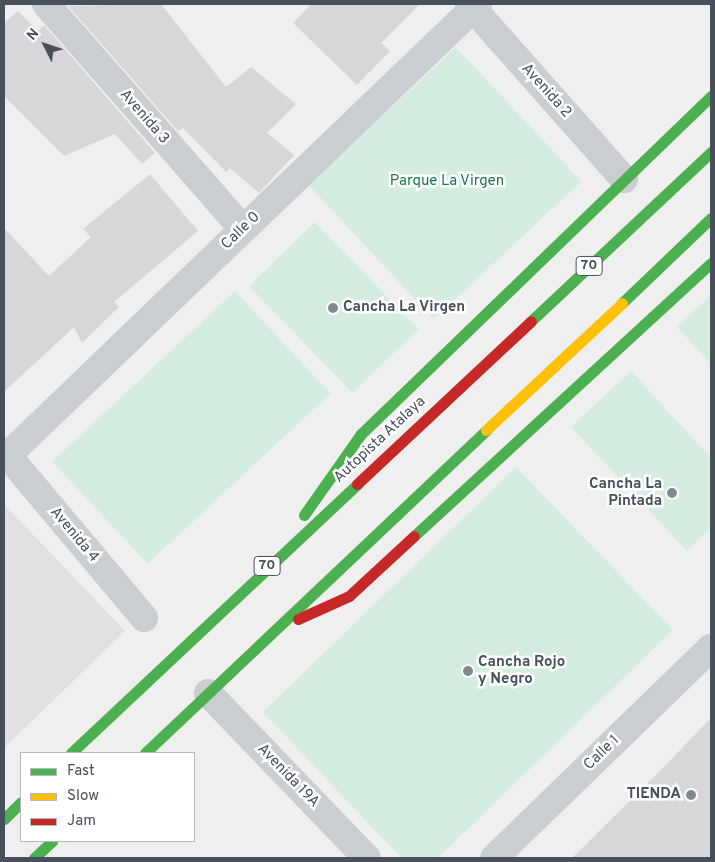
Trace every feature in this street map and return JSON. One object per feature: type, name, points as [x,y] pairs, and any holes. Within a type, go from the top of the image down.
[{"type":"main road","points":[[261,572],[361,434],[711,96]]},
{"type":"main road","name":"Autopista Atalaya","points":[[72,752],[261,572],[711,152]]},
{"type":"main road","points":[[146,752],[711,218]]},
{"type":"main road","points":[[278,628],[349,596],[711,262]]},
{"type":"main road","points":[[4,819],[20,803]]},
{"type":"main road","points":[[34,858],[51,842]]},
{"type":"street","name":"Avenida 3","points":[[46,4],[243,229]]},
{"type":"street","name":"Calle 0","points":[[5,455],[243,229],[473,5]]},
{"type":"street","name":"Avenida 2","points":[[473,5],[624,179]]},
{"type":"street","name":"Avenida 4","points":[[5,455],[144,618]]},
{"type":"street","name":"Calle 1","points":[[494,858],[708,657]]},
{"type":"street","name":"Avenida 19A","points":[[208,693],[367,858]]},
{"type":"shaded area","points":[[4,504],[125,631],[4,748]]},
{"type":"green space","name":"Parque La Virgen","points":[[456,47],[581,182],[434,319],[308,185]]},
{"type":"green space","name":"Cancha La Virgen","points":[[315,222],[419,329],[352,393],[249,286]]},
{"type":"green space","points":[[235,291],[330,393],[148,564],[52,461]]},
{"type":"green space","points":[[711,295],[711,364],[677,327]]},
{"type":"green space","name":"Cancha La Pintada","points":[[631,371],[711,458],[711,527],[687,551],[571,427]]},
{"type":"green space","name":"Cancha Rojo y Negro","points":[[516,467],[673,630],[438,858],[401,858],[263,712]]},
{"type":"building","points":[[161,4],[226,87],[251,67],[296,104],[267,133],[294,155],[259,193],[230,168],[226,172],[183,128],[178,131],[68,6]]},
{"type":"building","points":[[311,4],[420,4],[381,43],[390,51],[357,85],[293,23]]},
{"type":"building","points":[[18,11],[38,31],[44,25],[155,153],[142,164],[115,134],[64,156],[4,96],[4,23]]},
{"type":"building","points":[[150,174],[198,231],[114,302],[119,307],[82,343],[74,327],[4,392],[4,228],[49,276],[91,237],[83,229]]},
{"type":"building","points":[[711,718],[711,858],[572,858],[654,777]]},
{"type":"traffic: fast","points":[[304,515],[361,434],[711,96]]},
{"type":"traffic: fast","points":[[531,321],[711,152]]},
{"type":"traffic: fast","points":[[622,303],[711,218]]},
{"type":"traffic: fast","points":[[414,536],[711,263]]},
{"type":"traffic: fast","points":[[146,752],[486,430]]},
{"type":"traffic: fast","points":[[72,752],[357,484]]},
{"type":"traffic: fast","points":[[4,819],[20,803]]},
{"type":"traffic: fast","points":[[34,858],[51,842]]},
{"type":"traffic: slow","points":[[486,430],[622,303]]},
{"type":"traffic: jam","points":[[357,484],[531,321]]},
{"type":"traffic: jam","points":[[298,619],[349,596],[414,536]]},
{"type":"place","name":"Cancha La Virgen","points":[[333,308]]},
{"type":"place","name":"Cancha La Pintada","points":[[672,493]]},
{"type":"place","name":"Cancha Rojo y Negro","points":[[468,671]]},
{"type":"place","name":"TIENDA","points":[[691,795]]}]
